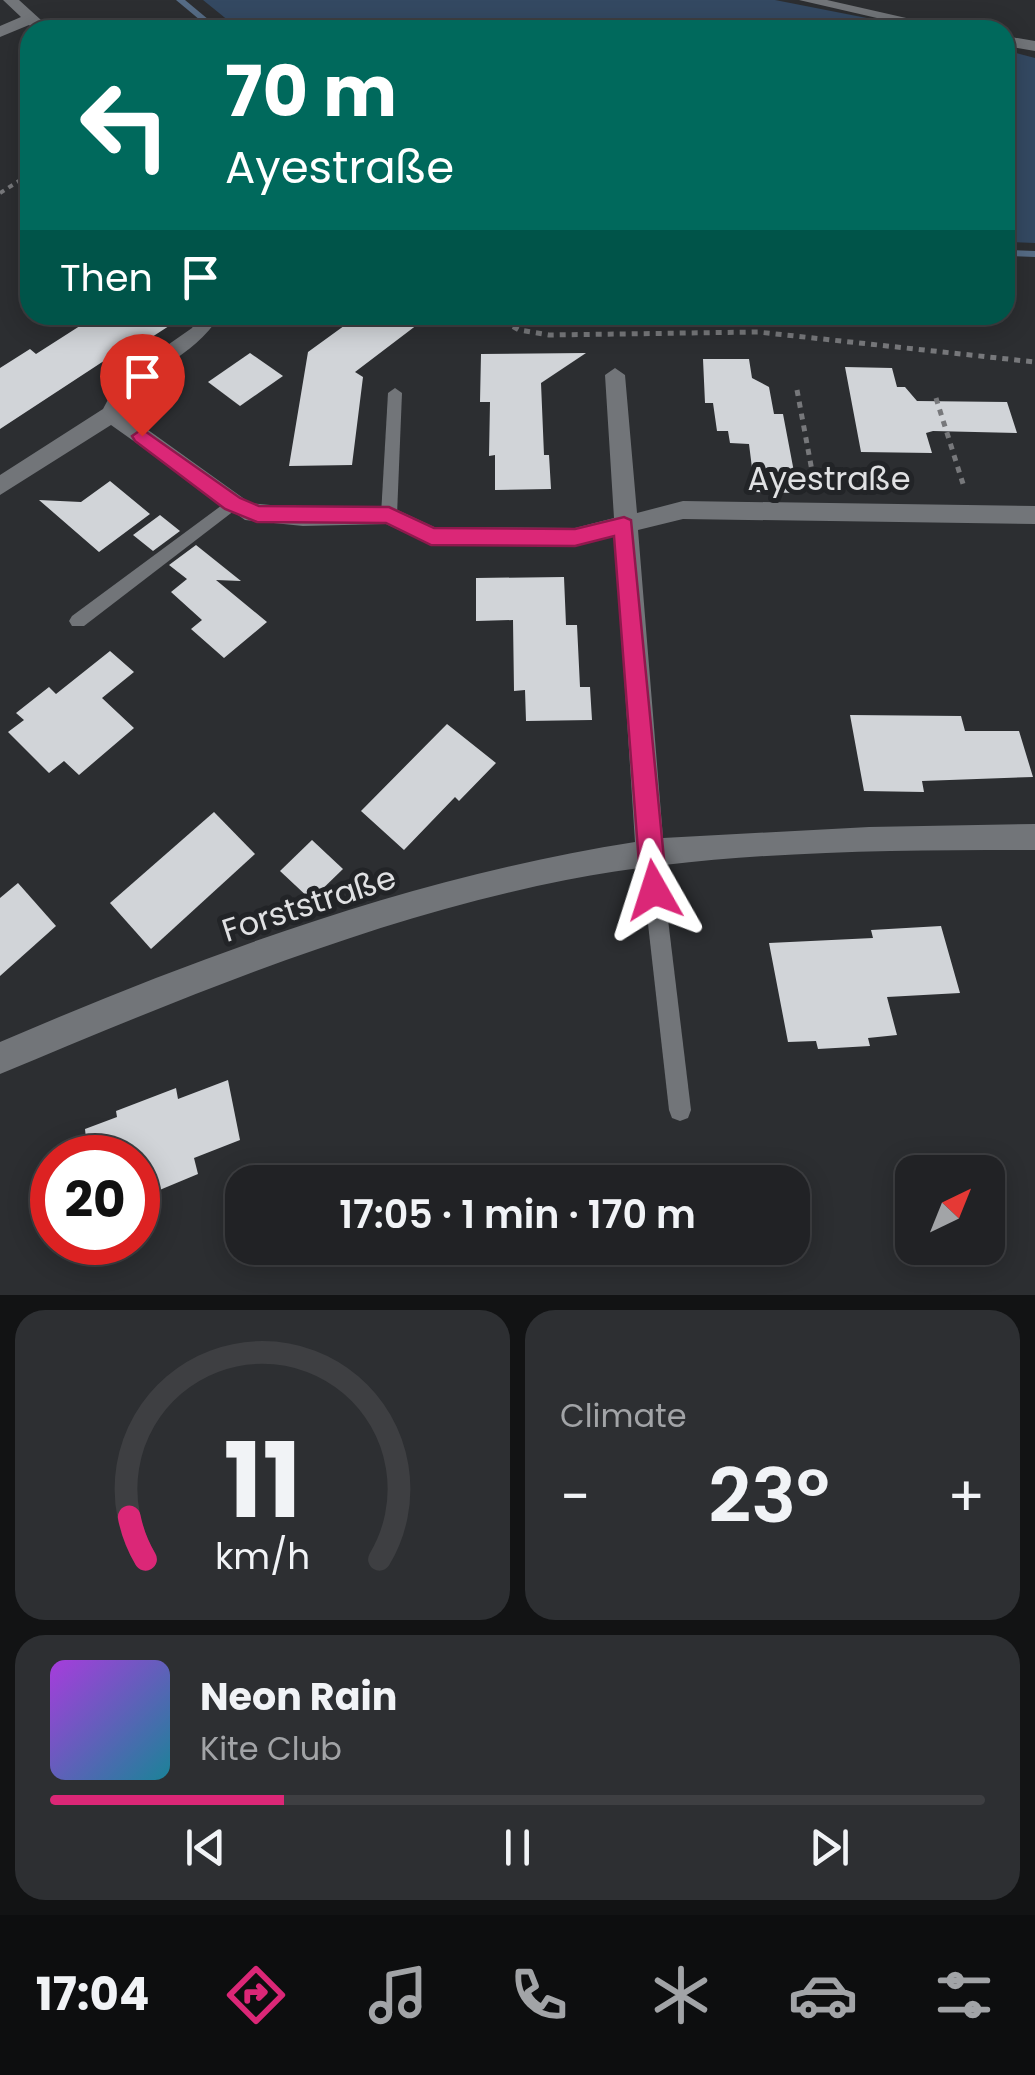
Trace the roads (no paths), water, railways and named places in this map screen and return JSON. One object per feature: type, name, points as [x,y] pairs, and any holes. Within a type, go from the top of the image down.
[{"type":"street","points":[[10,0],[30,19]]},
{"type":"street","points":[[806,0],[903,20]]},
{"type":"street","points":[[0,486],[111,414],[126,384],[203,325]]},
{"type":"street","points":[[616,375],[650,853]]},
{"type":"street","name":"Ayestraße","points":[[111,414],[232,503],[257,514],[389,515],[431,536],[575,538],[684,510],[1035,515]]},
{"type":"street","name":"Forststraße","points":[[0,1058],[276,948],[455,894],[650,853],[939,837],[1035,837]]},
{"type":"lane","points":[[389,515],[396,393]]},
{"type":"lane","points":[[78,621],[232,503]]},
{"type":"lane","points":[[650,853],[680,1110]]},
{"type":"waterway","points":[[180,0],[205,20]]},
{"type":"waterway","points":[[1015,253],[1035,254]]}]
